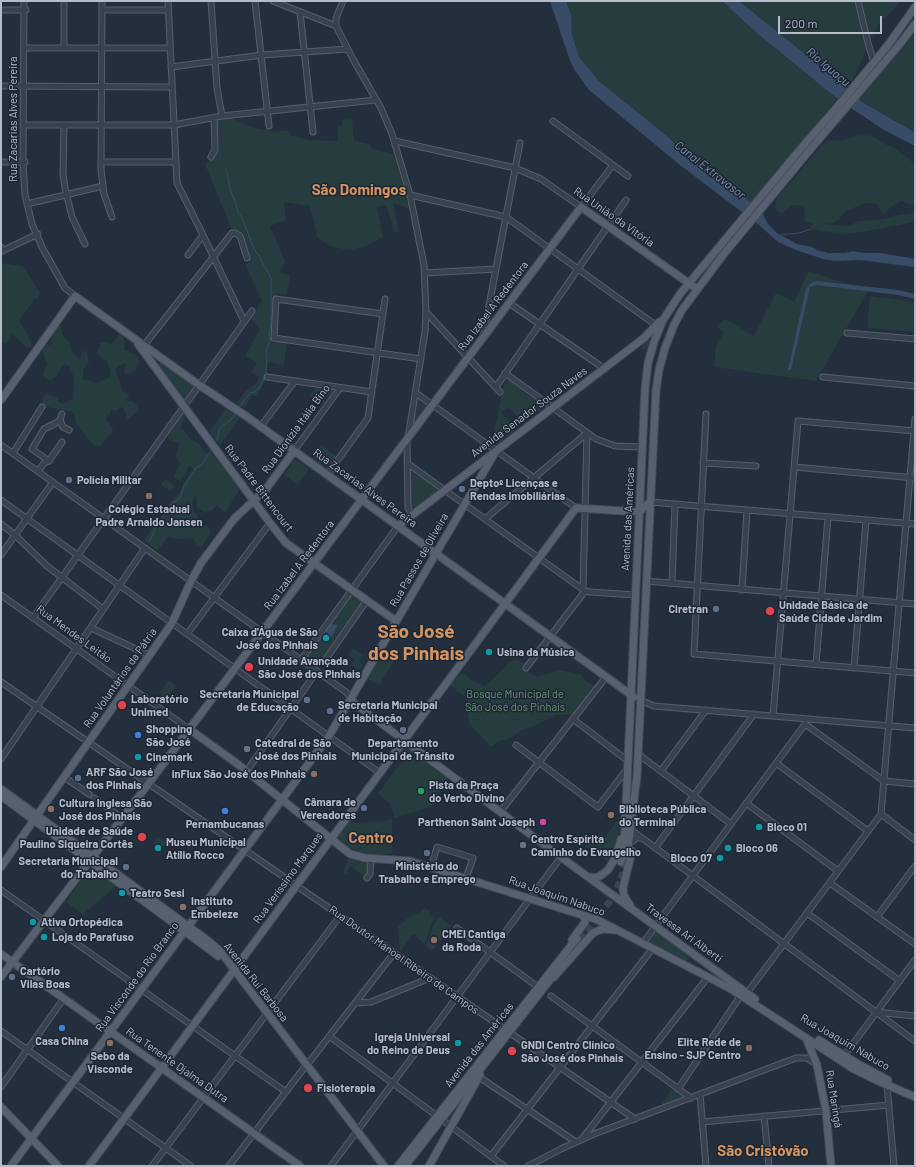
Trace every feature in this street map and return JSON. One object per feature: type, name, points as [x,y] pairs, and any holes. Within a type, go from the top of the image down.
[{"type":"main road","points":[[860,85],[874,62],[888,46],[915,7]]},
{"type":"main road","points":[[753,213],[860,85],[900,44],[915,24]]},
{"type":"main road","name":"Rua União da Vitória","points":[[581,207],[697,289]]},
{"type":"main road","name":"Rua Izabel A Redentora","points":[[1,977],[148,784],[581,207]]},
{"type":"main road","name":"Avenida das Américas","points":[[753,213],[745,228],[687,303],[674,325],[658,370],[655,401],[636,788],[624,862],[642,447],[648,363],[656,337],[669,310],[689,283],[739,223],[753,213]]},
{"type":"main road","points":[[1,400],[75,296]]},
{"type":"main road","name":"Rua Zacarias Alves Pereira","points":[[75,296],[134,338]]},
{"type":"main road","name":"Avenida Senador Souza Naves","points":[[398,526],[644,338],[657,326],[669,310]]},
{"type":"main road","name":"Rua Padre Bittencourt","points":[[134,338],[143,347],[151,362],[270,524],[286,543],[396,621]]},
{"type":"main road","name":"Rua Zacarias Alves Pereira","points":[[143,347],[158,355],[199,385],[261,426],[505,604],[640,700]]},
{"type":"main road","points":[[151,362],[157,361],[158,355]]},
{"type":"main road","points":[[157,369],[158,362],[161,360],[166,361]]},
{"type":"main road","name":"Rua Dionízia Itália Bino","points":[[253,500],[270,485],[294,451]]},
{"type":"main road","name":"Rua Passos de Oliveira","points":[[281,800],[329,736],[496,451]]},
{"type":"main road","name":"Rua Voluntários da Pátria","points":[[1,867],[172,623],[201,563],[234,519],[253,500]]},
{"type":"main road","points":[[576,508],[639,512],[650,502]]},
{"type":"main road","name":"Rua Veríssimo Marques","points":[[89,1166],[576,508]]},
{"type":"main road","name":"Travessa Ari Alberti","points":[[351,698],[354,703],[702,960],[744,994]]},
{"type":"main road","name":"Rua Mendes Leitão","points":[[189,729],[233,760]]},
{"type":"main road","name":"Rua Joaquim Nabuco","points":[[233,760],[330,840],[350,854],[359,858],[403,860],[431,867],[598,920],[682,964],[744,994],[886,1082],[915,1097]]},
{"type":"main road","name":"Avenida Rui Barbosa","points":[[1,789],[35,818]]},
{"type":"main road","name":"Avenida Rui Barbosa","points":[[1,796],[35,818],[91,859],[186,929],[217,955],[233,971],[356,1133],[384,1166]]},
{"type":"main road","name":"Rua Visconde do Rio Branco","points":[[11,1166],[281,800]]},
{"type":"main road","points":[[587,876],[594,878],[600,876],[611,866],[618,851],[625,823]]},
{"type":"main road","points":[[630,830],[633,841],[623,891],[626,900],[634,910]]},
{"type":"main road","points":[[546,981],[555,962],[584,924],[585,918],[581,914]]},
{"type":"main road","points":[[546,981],[570,961],[593,933],[602,929],[620,931]]},
{"type":"main road","name":"Avenida das Américas","points":[[405,1166],[439,1118],[579,939]]},
{"type":"main road","points":[[682,964],[690,962],[692,957],[690,952]]},
{"type":"main road","name":"Rua Tenente Djalma Dutra","points":[[1,954],[300,1166]]},
{"type":"main road","points":[[696,971],[694,968],[695,961],[702,960]]},
{"type":"main road","name":"Avenida das Américas","points":[[398,1166],[491,1056],[538,987],[546,981]]},
{"type":"main road","name":"Rua Joaquim Nabuco","points":[[744,994],[826,1051],[857,1070],[915,1092]]},
{"type":"main road","name":"Rua Maringá","points":[[806,1037],[817,1065],[826,1111],[831,1166]]},
{"type":"main road","points":[[817,1065],[820,1056],[826,1051],[835,1050]]},
{"type":"main road","points":[[430,1166],[491,1056]]},
{"type":"main road","points":[[1,1107],[58,1166]]},
{"type":"main road","name":"Avenida Rui Barbosa","points":[[356,1133],[378,1166]]},
{"type":"street","name":"Rua Zacarias Alves Pereira","points":[[26,1],[24,162],[28,204],[37,235],[75,296]]},
{"type":"street","points":[[64,1],[64,48]]},
{"type":"street","points":[[102,1],[101,162],[103,186],[112,217]]},
{"type":"street","points":[[168,1],[176,181],[204,235],[244,321]]},
{"type":"street","points":[[211,1],[217,88],[222,116]]},
{"type":"street","points":[[256,1],[270,126]]},
{"type":"street","points":[[273,1],[336,26]]},
{"type":"street","points":[[343,1],[336,18],[336,26],[387,121],[395,141],[410,195],[423,256],[425,273],[425,332],[416,393],[407,438],[408,508],[412,514]]},
{"type":"street","points":[[858,1],[874,62]]},
{"type":"street","points":[[1,10],[26,10]]},
{"type":"street","points":[[102,10],[168,10]]},
{"type":"street","points":[[300,12],[313,132]]},
{"type":"street","points":[[25,48],[170,48]]},
{"type":"street","points":[[171,67],[262,55],[347,49]]},
{"type":"street","points":[[1,86],[172,86]]},
{"type":"street","points":[[25,125],[174,125],[222,116],[376,100]]},
{"type":"street","points":[[211,157],[215,150],[214,118]]},
{"type":"street","points":[[553,121],[628,176]]},
{"type":"street","points":[[64,125],[63,174],[66,195],[72,217],[85,244]]},
{"type":"street","name":"Rua União da Vitória","points":[[395,141],[516,168],[541,179],[581,207]]},
{"type":"street","points":[[483,337],[520,144]]},
{"type":"street","points":[[1,162],[24,162]]},
{"type":"street","points":[[101,162],[175,162]]},
{"type":"street","name":"Rua Izabel A Redentora","points":[[581,207],[613,165]]},
{"type":"street","points":[[28,204],[103,186]]},
{"type":"street","points":[[410,195],[506,217],[657,326]]},
{"type":"street","points":[[496,387],[626,200]]},
{"type":"street","points":[[143,347],[232,233],[240,236],[244,244],[247,258]]},
{"type":"street","points":[[2,249],[37,235]]},
{"type":"street","points":[[188,255],[204,235]]},
{"type":"street","points":[[425,273],[496,269]]},
{"type":"street","points":[[383,314],[276,299],[274,338],[421,359]]},
{"type":"street","points":[[327,474],[368,418],[385,299]]},
{"type":"street","points":[[509,303],[604,369]]},
{"type":"street","points":[[33,618],[252,311]]},
{"type":"street","points":[[426,312],[500,392]]},
{"type":"street","points":[[847,333],[915,339]]},
{"type":"street","points":[[505,373],[601,442],[614,446],[642,447]]},
{"type":"street","points":[[267,377],[372,392]]},
{"type":"street","points":[[824,377],[915,386]]},
{"type":"street","points":[[261,426],[295,381]]},
{"type":"street","name":"Rua Dionízia Itália Bino","points":[[294,451],[340,388]]},
{"type":"street","points":[[416,393],[576,508]]},
{"type":"street","points":[[13,453],[42,407]]},
{"type":"street","points":[[49,461],[32,449],[44,429],[53,426],[60,420],[62,414]]},
{"type":"street","points":[[706,414],[694,654],[915,673]]},
{"type":"street","points":[[678,1089],[744,994],[784,944],[881,814],[906,523],[912,477],[915,419]]},
{"type":"street","points":[[60,420],[63,427],[69,430]]},
{"type":"street","points":[[773,716],[798,421],[914,431]]},
{"type":"street","points":[[485,519],[587,433]]},
{"type":"street","points":[[526,668],[584,590],[587,433]]},
{"type":"street","points":[[38,472],[44,463],[49,461],[62,442]]},
{"type":"street","points":[[1,445],[317,671],[348,694],[351,698]]},
{"type":"street","points":[[407,463],[584,590],[590,592],[635,595]]},
{"type":"street","points":[[704,463],[756,466]]},
{"type":"street","points":[[794,467],[912,477]]},
{"type":"street","points":[[1,555],[53,482]]},
{"type":"street","points":[[1,500],[380,773]]},
{"type":"street","points":[[650,502],[915,524]]},
{"type":"street","points":[[672,582],[675,504]]},
{"type":"street","points":[[742,590],[748,510]]},
{"type":"street","points":[[816,664],[828,517]]},
{"type":"street","points":[[854,668],[866,520]]},
{"type":"street","points":[[1,524],[62,578],[103,609]]},
{"type":"street","points":[[187,634],[270,524]]},
{"type":"street","points":[[301,660],[398,526]]},
{"type":"street","points":[[1,759],[145,548]]},
{"type":"street","points":[[646,581],[672,582],[693,584],[697,586],[915,604]]},
{"type":"street","name":"Rua Mendes Leitão","points":[[1,595],[189,729]]},
{"type":"street","points":[[326,659],[368,600]]},
{"type":"street","points":[[90,628],[149,655]]},
{"type":"street","points":[[246,772],[317,671]]},
{"type":"street","points":[[500,812],[606,677]]},
{"type":"street","name":"Rua Doutor Manoel Ribeiro de Campos","points":[[1,682],[635,1119]]},
{"type":"street","points":[[640,700],[654,706],[915,728]]},
{"type":"street","points":[[661,771],[706,710]]},
{"type":"street","points":[[655,848],[754,714]]},
{"type":"street","points":[[516,745],[598,807],[628,765],[573,719]]},
{"type":"street","points":[[643,943],[807,720]]},
{"type":"street","points":[[807,720],[884,781],[915,784]]},
{"type":"street","points":[[638,754],[731,824]]},
{"type":"street","points":[[776,763],[868,831]]},
{"type":"street","points":[[64,777],[89,794]]},
{"type":"street","points":[[94,798],[122,818]]},
{"type":"street","points":[[746,803],[838,871]]},
{"type":"street","points":[[881,814],[915,840]]},
{"type":"street","points":[[630,830],[915,1041]]},
{"type":"street","points":[[906,833],[915,834]]},
{"type":"street","points":[[633,841],[636,838],[642,838]]},
{"type":"street","points":[[431,867],[437,847],[444,849],[472,858],[466,878]]},
{"type":"street","points":[[331,1166],[561,857]]},
{"type":"street","points":[[367,878],[370,874],[371,859]]},
{"type":"street","points":[[877,917],[915,866]]},
{"type":"street","points":[[830,883],[915,944]]},
{"type":"street","points":[[1,890],[286,1092]]},
{"type":"street","points":[[807,913],[900,981]]},
{"type":"street","points":[[152,1166],[340,916]]},
{"type":"street","points":[[457,928],[538,987]]},
{"type":"street","points":[[492,1156],[652,948]]},
{"type":"street","points":[[229,1166],[394,953]]},
{"type":"street","points":[[844,1056],[915,960]]},
{"type":"street","points":[[582,1139],[708,977]]},
{"type":"street","points":[[355,1003],[371,1002],[430,978]]},
{"type":"street","points":[[551,996],[691,1098]]},
{"type":"street","points":[[1,1087],[64,998]]},
{"type":"street","points":[[876,1012],[915,1016]]},
{"type":"street","points":[[1,1031],[191,1166]]},
{"type":"street","points":[[329,1036],[504,1166]]},
{"type":"street","points":[[528,1166],[582,1139],[796,1058],[807,1058],[817,1065]]},
{"type":"street","points":[[479,1077],[576,1142]]},
{"type":"street","points":[[886,1082],[894,1166]]},
{"type":"street","points":[[700,1094],[706,1166]]},
{"type":"street","points":[[702,1122],[888,1105]]},
{"type":"street","points":[[764,1116],[769,1166]]},
{"type":"green space","points":[[566,1],[722,1],[777,50],[834,95],[836,100],[752,203],[687,156],[668,137],[599,81],[579,57],[572,35],[569,8]]},
{"type":"green space","points":[[739,1],[901,1],[878,25],[848,89]]},
{"type":"green space","points":[[915,29],[915,133],[859,99],[905,46]]},
{"type":"green space","points":[[232,118],[251,127],[274,132],[288,130],[290,135],[308,140],[338,141],[338,126],[342,125],[342,120],[352,119],[354,141],[368,144],[373,149],[394,154],[409,209],[393,203],[399,232],[395,233],[387,208],[384,205],[377,207],[383,237],[367,246],[348,250],[330,246],[317,237],[310,206],[284,202],[286,220],[270,226],[285,261],[280,273],[290,275],[287,294],[275,294],[273,298],[272,340],[287,343],[284,365],[268,362],[265,381],[257,396],[252,396],[244,408],[237,403],[245,391],[256,384],[259,377],[251,373],[257,363],[245,356],[260,330],[250,318],[252,313],[257,310],[258,305],[262,302],[246,266],[250,260],[243,237],[239,232],[232,230],[205,164],[216,153],[218,148],[216,119]]},
{"type":"green space","points":[[863,135],[872,136],[896,149],[915,164],[915,206],[901,201],[891,207],[884,214],[877,204],[864,203],[845,212],[833,223],[824,224],[847,226],[859,221],[885,219],[913,213],[915,213],[915,222],[844,234],[811,229],[811,226],[814,224],[806,222],[804,219],[805,212],[803,207],[797,205],[791,206],[782,213],[776,210],[775,205],[778,197],[822,145],[827,141],[840,141]]},
{"type":"green space","points":[[1,263],[23,266],[40,293],[38,298],[34,299],[19,321],[29,337],[32,346],[27,348],[13,334],[6,344],[1,342]]},
{"type":"green space","points":[[809,271],[868,291],[816,381],[714,367],[716,346],[724,332],[716,327],[725,319],[754,336],[776,293],[794,302]]},
{"type":"green space","points":[[870,296],[915,302],[915,332],[867,328]]},
{"type":"green space","points":[[60,323],[65,339],[70,342],[71,350],[80,360],[81,352],[87,351],[89,362],[83,370],[83,379],[97,383],[110,377],[107,360],[102,359],[97,353],[101,343],[108,342],[111,344],[119,333],[123,336],[125,343],[124,350],[138,356],[139,362],[137,369],[130,374],[124,373],[125,363],[115,370],[123,391],[129,394],[127,402],[132,401],[136,404],[138,410],[128,420],[123,407],[115,411],[110,409],[110,415],[106,417],[106,419],[113,429],[111,435],[107,437],[101,446],[95,445],[88,439],[76,423],[75,416],[72,412],[43,406],[42,399],[46,393],[57,398],[58,402],[63,404],[72,399],[74,382],[72,371],[69,366],[65,364],[60,369],[57,376],[51,380],[46,379],[43,375],[47,364],[42,349],[46,344],[51,345],[55,327]]},
{"type":"green space","points":[[648,340],[653,342],[649,354],[645,353],[646,350],[640,348]]},
{"type":"green space","points":[[162,362],[196,385],[185,401],[158,366],[159,363]]},
{"type":"green space","points":[[509,379],[544,406],[529,419],[524,411],[517,416],[509,408],[501,412],[515,430],[497,444],[493,440],[503,387]]},
{"type":"green space","points":[[316,388],[333,390],[322,405],[309,396]]},
{"type":"green space","points":[[418,399],[427,404],[413,424]]},
{"type":"green space","points":[[226,408],[240,418],[220,445],[210,431]]},
{"type":"green space","points":[[184,409],[189,413],[184,419],[181,427],[190,439],[200,444],[204,452],[214,455],[230,471],[240,486],[225,513],[217,505],[211,511],[204,512],[197,507],[197,499],[196,496],[194,496],[192,503],[194,512],[198,515],[197,520],[199,528],[205,524],[209,528],[210,533],[202,547],[196,544],[193,538],[181,539],[168,537],[157,551],[144,540],[155,524],[163,516],[172,500],[181,491],[183,484],[193,468],[177,460],[176,456],[179,444],[170,440],[167,436]]},
{"type":"green space","points":[[322,446],[336,456],[327,468],[313,458]]},
{"type":"green space","points":[[295,459],[309,469],[298,485],[284,475]]},
{"type":"green space","points":[[181,462],[189,466],[181,481],[173,477]]},
{"type":"green space","points":[[409,467],[437,486],[437,491],[415,508],[410,506]]},
{"type":"green space","points":[[165,479],[175,486],[171,491],[161,485]]},
{"type":"green space","points":[[349,594],[364,604],[317,670],[302,660]]},
{"type":"green space","points":[[353,648],[363,655],[359,662],[363,665],[359,670],[351,665],[354,660],[357,661],[348,655]]},
{"type":"green space","points":[[382,651],[395,659],[379,685],[366,678]]},
{"type":"green space","name":"Bosque Municipal de São José dos Pinhais","points":[[517,660],[526,665],[523,669],[526,672],[538,677],[559,670],[580,674],[587,682],[595,686],[574,715],[555,715],[535,726],[522,730],[509,739],[498,741],[491,747],[470,724],[467,712],[468,698],[457,691],[449,683],[457,674],[464,674],[473,681],[484,686],[504,668],[508,662]]},
{"type":"green space","points":[[169,680],[176,686],[166,699],[159,693]]},
{"type":"green space","points":[[404,745],[449,778],[438,794],[440,796],[433,806],[395,818],[390,803],[378,794],[402,761],[400,750]]},
{"type":"green space","points":[[622,814],[616,847],[609,863],[583,844],[586,840],[594,845],[600,844]]},
{"type":"green space","points":[[392,819],[392,854],[366,854],[359,852],[351,849],[336,837],[348,821],[360,823],[375,821],[380,822]]},
{"type":"green space","points":[[158,837],[167,843],[162,849],[154,843]]},
{"type":"green space","points":[[349,858],[367,863],[368,873],[365,878],[351,866],[346,874],[343,872]]},
{"type":"green space","points":[[92,866],[116,886],[83,914],[66,902]]},
{"type":"green space","points":[[424,908],[429,910],[430,915],[434,917],[425,944],[413,934],[400,952],[398,926]]},
{"type":"green space","points":[[439,917],[451,926],[432,951],[425,946],[434,924]]},
{"type":"green space","points":[[656,930],[690,955],[689,960],[685,960],[650,942],[649,939]]},
{"type":"green space","points":[[476,1079],[451,1124],[444,1119]]},
{"type":"green space","points":[[673,1088],[686,1097],[660,1107]]},
{"type":"water","points":[[550,1],[566,1],[571,15],[572,35],[579,57],[599,81],[668,137],[687,156],[752,203],[762,213],[768,224],[777,233],[797,244],[812,247],[828,253],[845,253],[853,251],[864,253],[881,253],[915,259],[915,267],[860,260],[835,261],[823,259],[778,242],[759,225],[680,165],[589,90],[574,69],[569,58]]},
{"type":"water","name":"Rio Iguaçu","points":[[722,1],[739,1],[846,87],[862,102],[915,133],[915,146],[884,130],[839,100],[758,34]]},
{"type":"water","points":[[816,281],[898,290],[915,294],[915,299],[898,295],[817,285],[810,287],[791,370],[788,370],[806,289],[811,283]]},
{"type":"water","points":[[331,624],[338,625],[329,642],[323,641],[323,639],[328,639],[325,631]]},
{"type":"waterway","points":[[226,169],[231,192],[238,213],[241,216],[255,251],[271,278],[271,323],[269,335],[270,340],[266,351],[266,375],[259,388],[250,393],[239,407]]},
{"type":"waterway","points":[[780,235],[799,233],[811,229]]},
{"type":"waterway","points":[[215,443],[221,427],[232,419],[236,413]]},
{"type":"waterway","points":[[150,541],[157,524],[171,505],[181,497],[183,488],[188,480],[212,449]]},
{"type":"tunnel","points":[[581,940],[610,901],[621,880],[626,863]]},
{"type":"place","name":"Polícia Militar","points":[[69,480]]},
{"type":"place","name":"Deptoº Licenças e Rendas Imobiliárias","points":[[462,489]]},
{"type":"place","name":"Colégio Estadual Padre Arnaldo Jansen","points":[[149,496]]},
{"type":"place","name":"Ciretran","points":[[716,609]]},
{"type":"place","name":"Unidade Básica de Saúde Cidade Jardim","points":[[770,611]]},
{"type":"place","name":"Caixa d'Água de São José dos Pinhais","points":[[326,638]]},
{"type":"place","name":"Usina da Música","points":[[489,652]]},
{"type":"place","name":"Unidade Avançada São José dos Pinhais","points":[[249,667]]},
{"type":"place","name":"Secretaria Municipal de Educação","points":[[307,700]]},
{"type":"place","name":"Laboratório Unimed","points":[[122,705]]},
{"type":"place","name":"Secretaria Municipal de Habitação","points":[[330,711]]},
{"type":"place","name":"Departamento Municipal de Trânsito","points":[[403,730]]},
{"type":"place","name":"Shopping São José","points":[[138,735]]},
{"type":"place","name":"Catedral de São José dos Pinhais","points":[[247,749]]},
{"type":"place","name":"Cinemark","points":[[138,757]]},
{"type":"place","name":"inFlux São José dos Pinhais","points":[[314,774]]},
{"type":"place","name":"ARF São José dos Pinhais","points":[[78,778]]},
{"type":"place","name":"Pista da Praça do Verbo Divino","points":[[421,791]]},
{"type":"place","name":"Câmara de Vereadores","points":[[364,808]]},
{"type":"place","name":"Cultura Inglesa São José dos Pinhais","points":[[51,809]]},
{"type":"place","name":"Pernambucanas","points":[[225,811]]},
{"type":"place","name":"Biblioteca Pública do Terminal","points":[[611,815]]},
{"type":"place","name":"Parthenon Saint Joseph","points":[[543,822]]},
{"type":"place","name":"Bloco 01","points":[[759,827]]},
{"type":"place","name":"Unidade de Saúde Paulino Siqueira Cortês","points":[[142,837]]},
{"type":"place","name":"Centro Espírita Caminho do Evangelho","points":[[523,845]]},
{"type":"place","name":"Museu Municipal Atílio Rocco","points":[[158,848]]},
{"type":"place","name":"Bloco 06","points":[[728,848]]},
{"type":"place","name":"Ministério do Trabalho e Emprego","points":[[427,853]]},
{"type":"place","name":"Bloco 07","points":[[720,858]]},
{"type":"place","name":"Secretaria Municipal do Trabalho","points":[[126,867]]},
{"type":"place","name":"Teatro Sesi","points":[[122,893]]},
{"type":"place","name":"Instituto Embeleze","points":[[183,907]]},
{"type":"place","name":"Ativa Ortopédica","points":[[33,922]]},
{"type":"place","name":"Loja do Parafuso","points":[[44,937]]},
{"type":"place","name":"CMEI Cantiga da Roda","points":[[434,940]]},
{"type":"place","name":"Cartório Vilas Boas","points":[[12,977]]},
{"type":"place","name":"Casa China","points":[[62,1028]]},
{"type":"place","name":"Sebo da Visconde","points":[[110,1043]]},
{"type":"place","name":"Igreja Universal do Reino de Deus","points":[[458,1043]]},
{"type":"place","name":"Elite Rede de Ensino - SJP Centro","points":[[749,1048]]},
{"type":"place","name":"GNDI Centro Clínico São José dos Pinhais","points":[[512,1051]]},
{"type":"place","name":"Fisioterapia","points":[[308,1088]]},
{"type":"district","name":"São Domingos","points":[[359,190]]},
{"type":"district","name":"São José dos Pinhais","points":[[416,643]]},
{"type":"district","name":"Centro","points":[[371,838]]},
{"type":"district","name":"São Cristóvão","points":[[763,1151]]},
{"type":"water label","name":"Canal Extravasor","points":[[710,170]]}]
